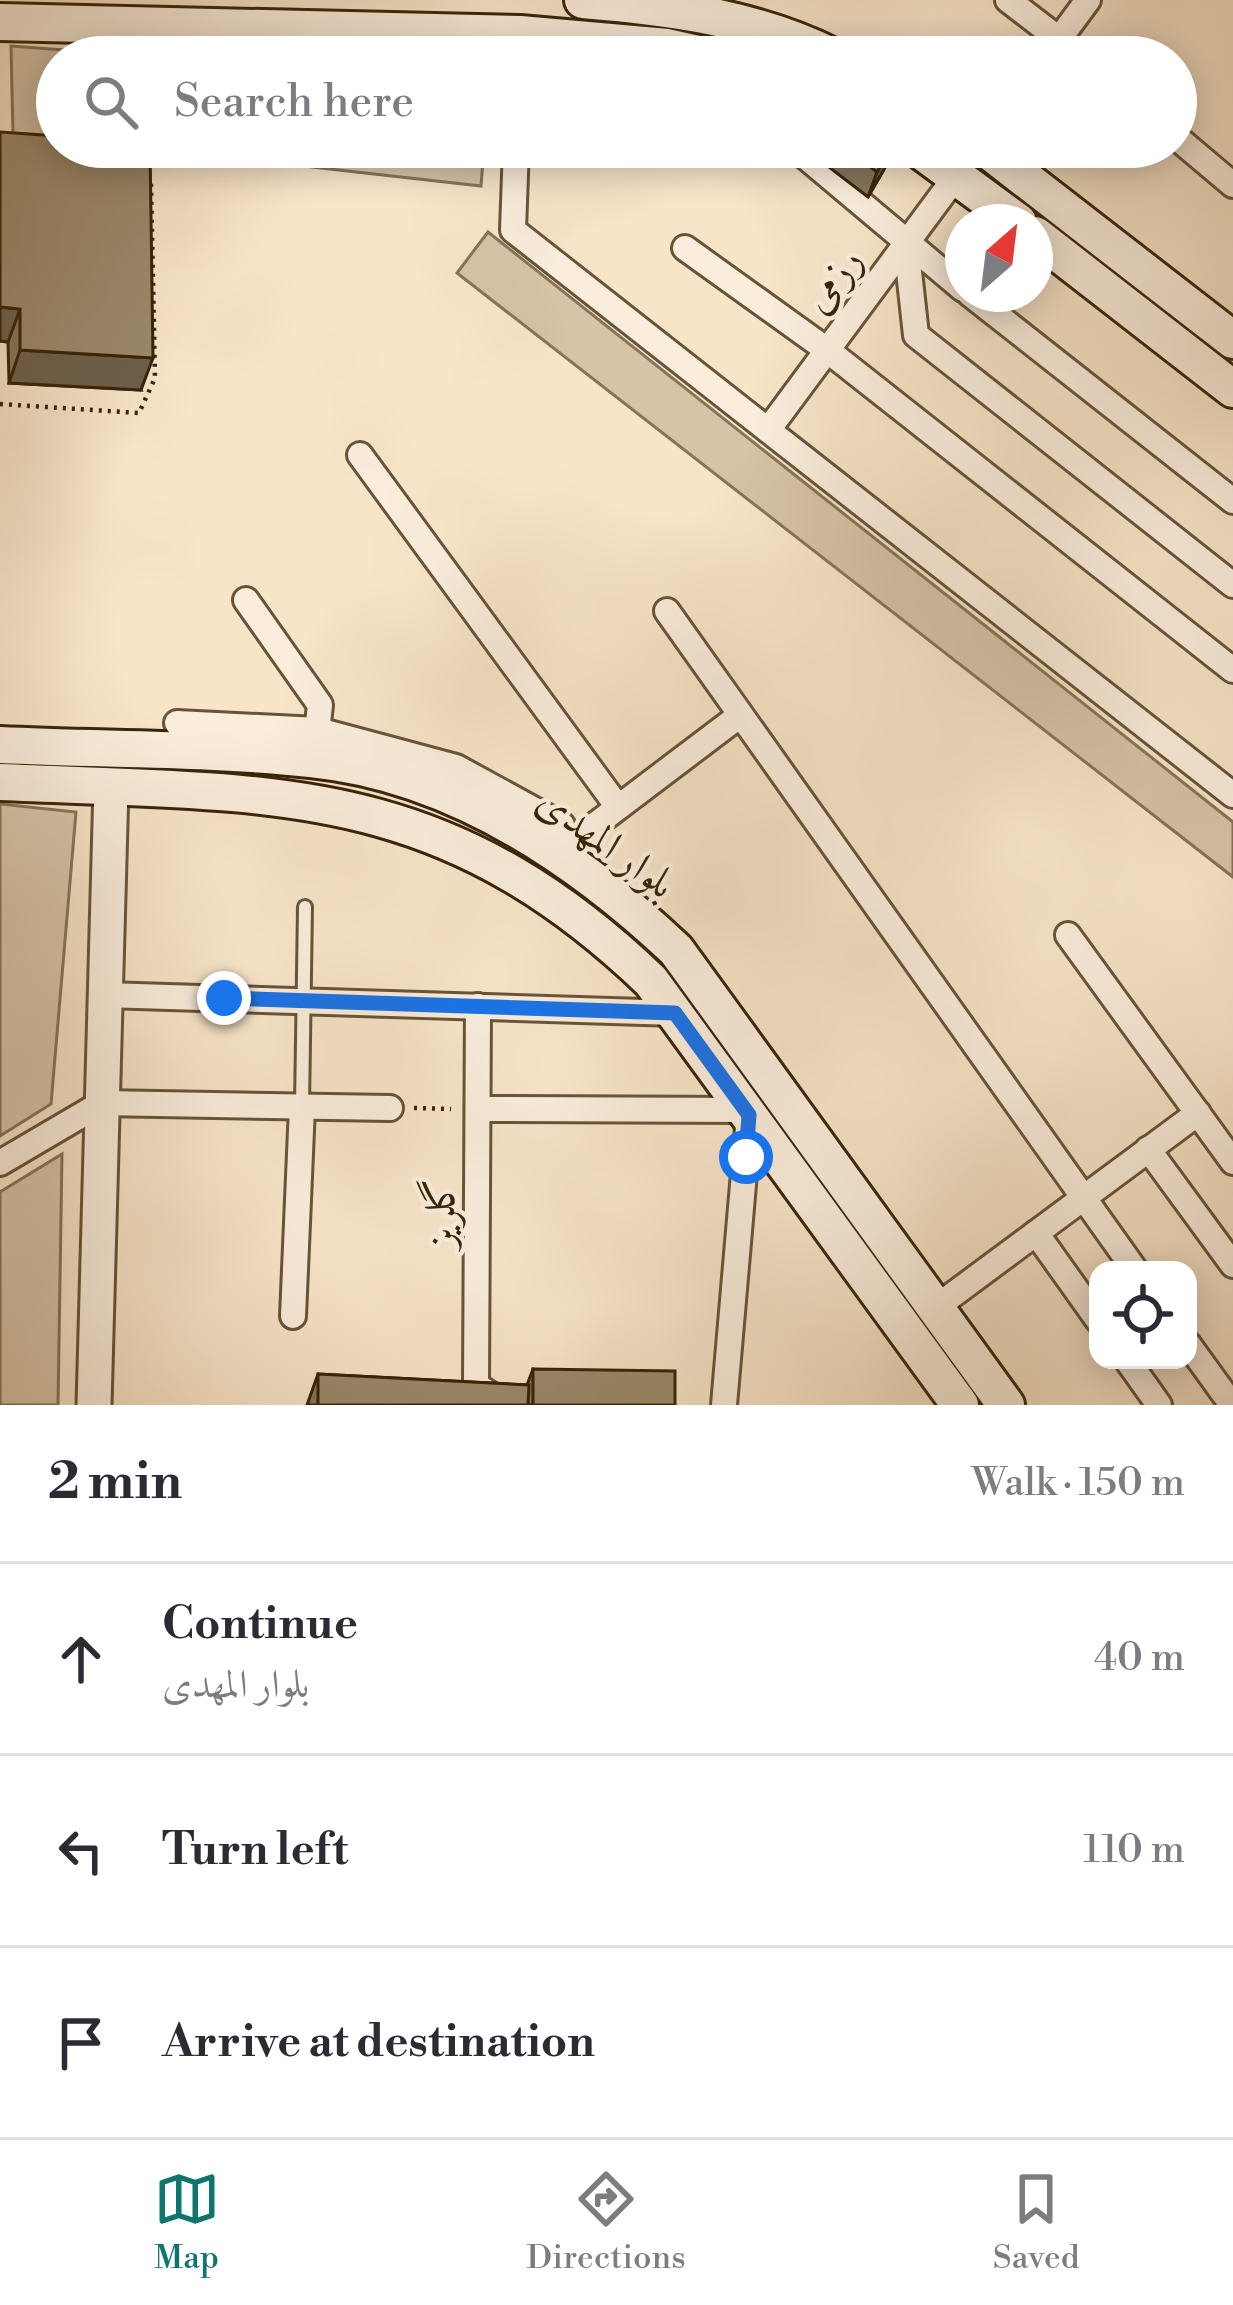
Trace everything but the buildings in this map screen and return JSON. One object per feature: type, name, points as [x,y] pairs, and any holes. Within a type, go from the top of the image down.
[{"type":"main road","points":[[584,0],[676,7],[784,36]]},
{"type":"main road","points":[[0,22],[317,36]]},
{"type":"main road","points":[[947,168],[995,204]]},
{"type":"main road","points":[[1011,168],[1233,340]]},
{"type":"main road","points":[[1053,231],[1073,216]]},
{"type":"main road","points":[[1053,249],[1233,389]]},
{"type":"main road","name":"بلوار المهدی","points":[[0,746],[316,744],[560,839],[676,950],[920,1318],[960,1405]]},
{"type":"main road","name":"بلوار المهدی","points":[[0,782],[278,794],[351,808],[435,834],[510,869],[590,922],[651,981],[748,1113],[920,1318],[1006,1405]]},
{"type":"main road","points":[[590,922],[614,892]]},
{"type":"street","points":[[1008,0],[1042,36]]},
{"type":"street","points":[[1062,36],[1088,0]]},
{"type":"street","points":[[1197,155],[1233,185]]},
{"type":"street","points":[[515,168],[513,230],[1233,795]]},
{"type":"street","points":[[818,168],[945,275]]},
{"type":"street","name":"رزمی","points":[[767,430],[957,175]]},
{"type":"street","points":[[906,244],[916,334],[1233,585]]},
{"type":"street","points":[[685,248],[826,350],[1233,670]]},
{"type":"street","points":[[993,312],[1233,501]]},
{"type":"street","points":[[360,454],[618,807]]},
{"type":"street","points":[[177,723],[316,744],[320,705],[246,600]]},
{"type":"street","points":[[667,611],[1128,1261]]},
{"type":"street","points":[[560,839],[618,807],[740,716]]},
{"type":"street","points":[[94,1405],[111,787]]},
{"type":"street","points":[[1069,935],[1233,1162]]},
{"type":"street","points":[[105,995],[675,1013]]},
{"type":"street","name":"گلریز","points":[[478,1006],[476,1385],[506,1405]]},
{"type":"street","points":[[0,1163],[101,1103],[390,1108]]},
{"type":"street","points":[[293,1316],[302,1107]]},
{"type":"street","points":[[479,1109],[748,1113],[724,1405]]},
{"type":"street","points":[[920,1318],[1198,1113]]},
{"type":"street","points":[[1148,1149],[1233,1265]]},
{"type":"street","points":[[1036,1233],[1089,1307]]},
{"type":"street","points":[[1197,1356],[1232,1405]]},
{"type":"street","points":[[1133,1369],[1159,1405]]},
{"type":"lane","points":[[302,1107],[305,907]]},
{"type":"path","points":[[0,404],[139,413],[155,378],[150,168]]},
{"type":"path","points":[[390,1108],[479,1109]]},
{"type":"shaded area","points":[[11,46],[36,48],[36,137],[13,134]]},
{"type":"shaded area","points":[[320,168],[482,168],[481,186]]},
{"type":"shaded area","points":[[488,232],[1233,822],[1233,877],[457,273]]},
{"type":"shaded area","points":[[0,804],[76,812],[51,1104],[0,1136]]},
{"type":"shaded area","points":[[62,1154],[58,1405],[0,1405],[0,1192]]},
{"type":"route","points":[[224,998],[675,1013],[749,1115],[746,1157]]}]
